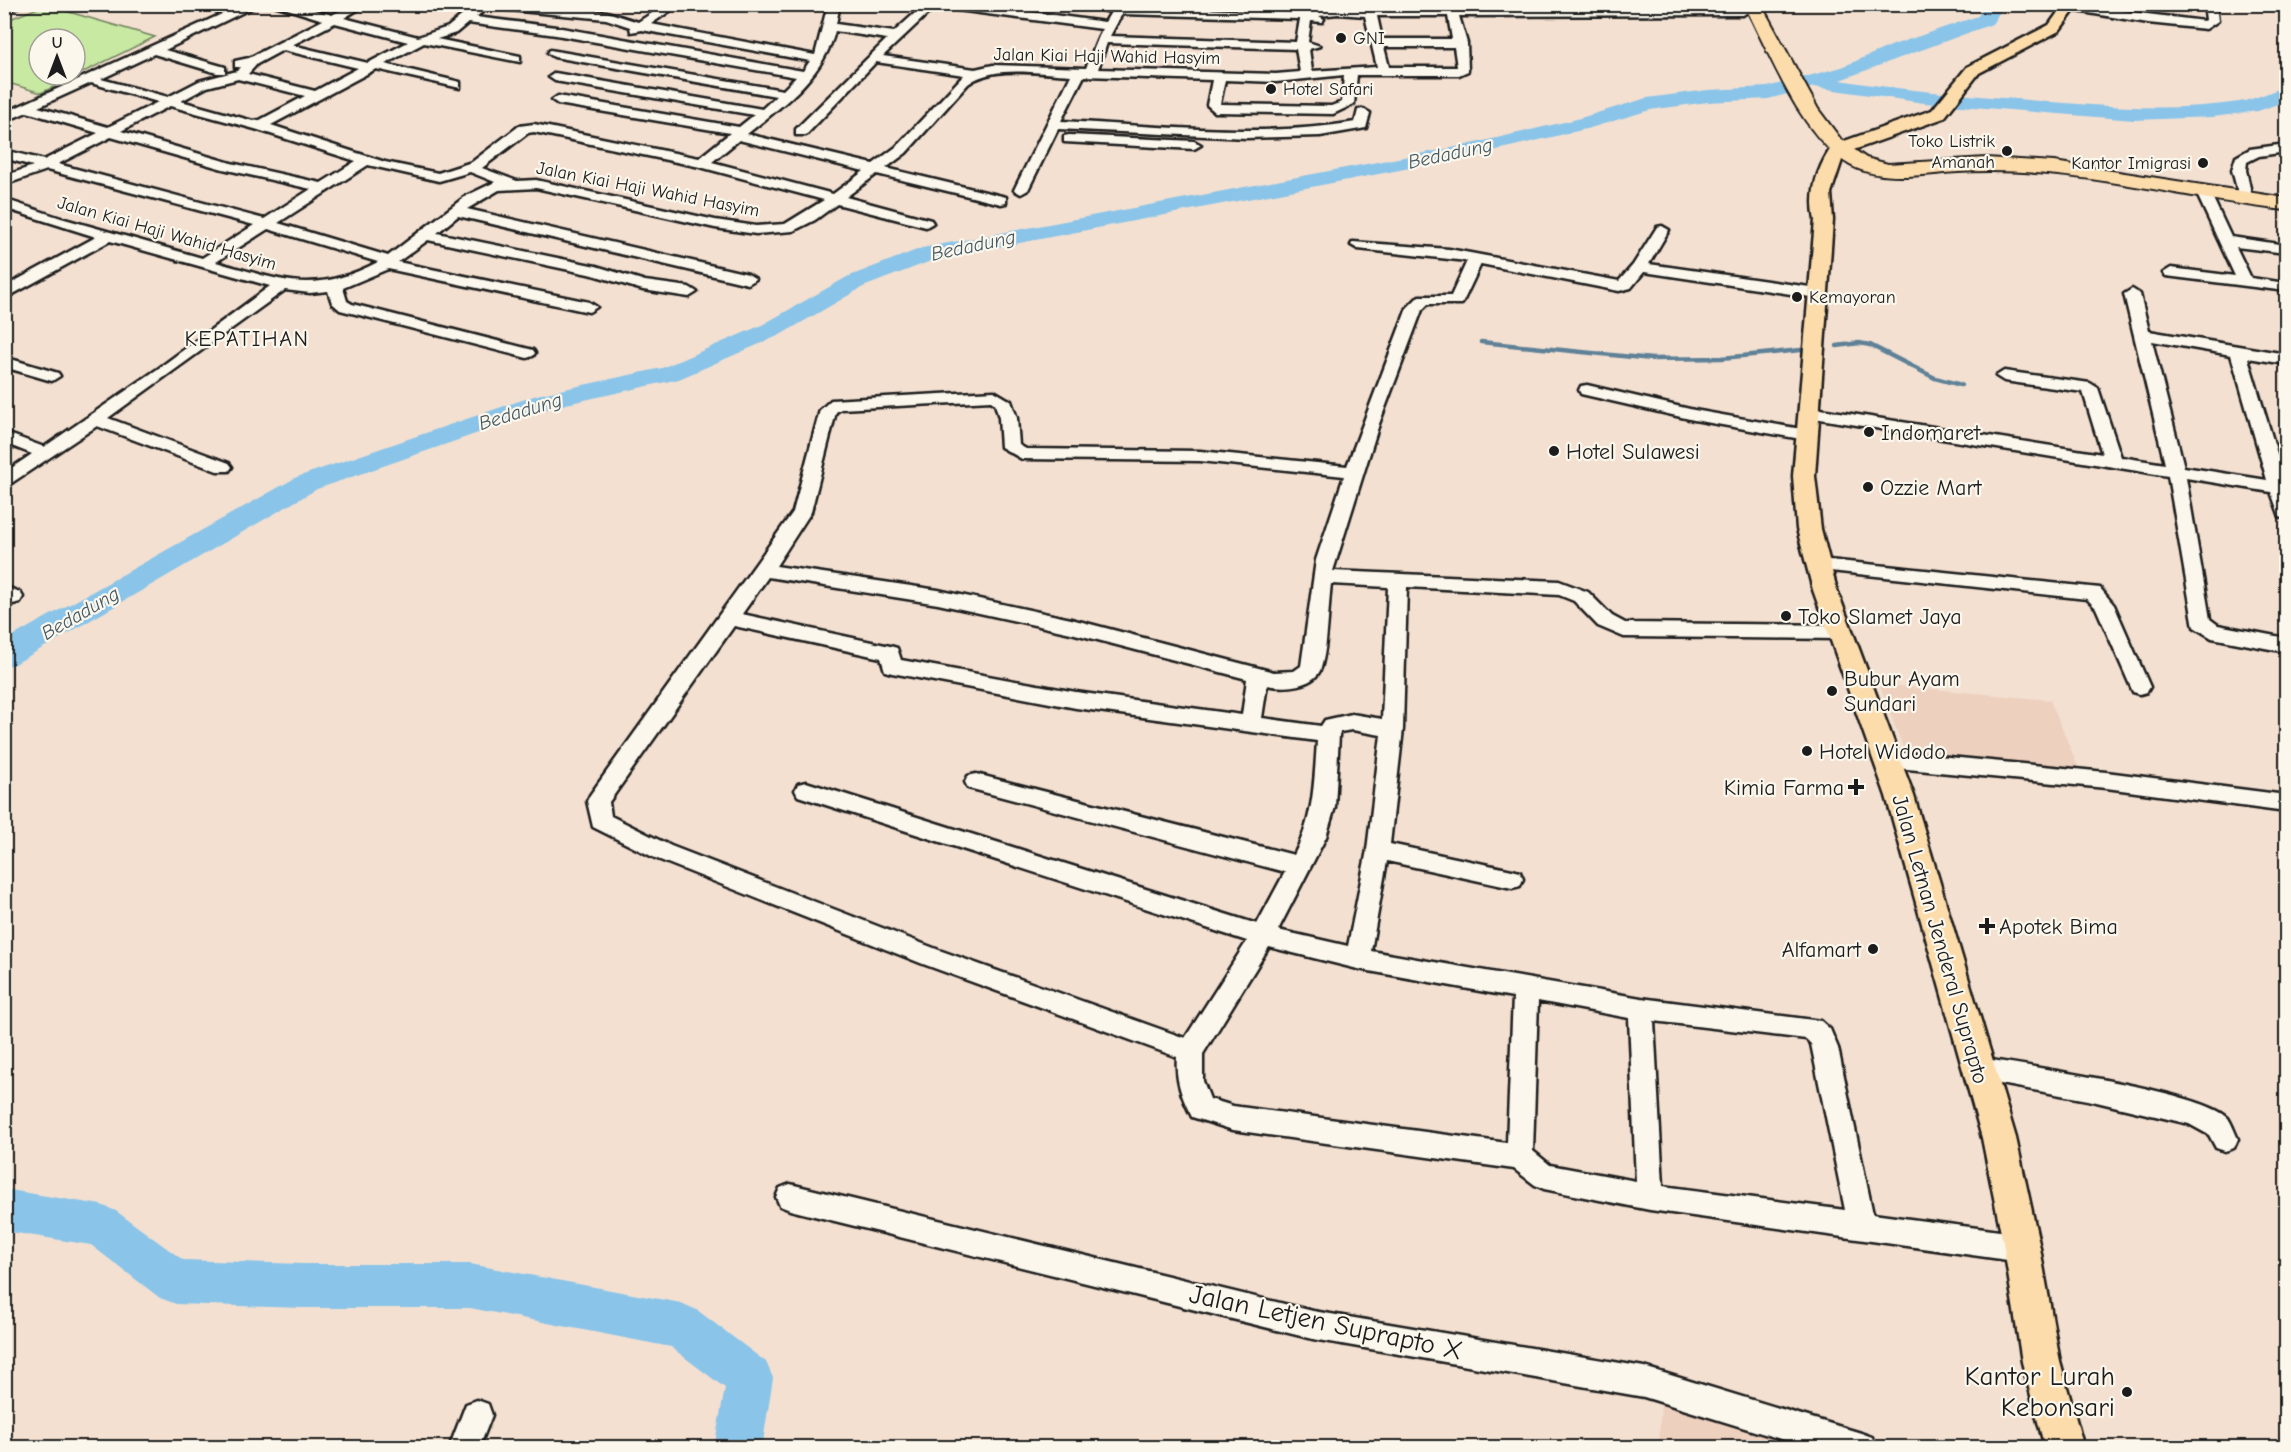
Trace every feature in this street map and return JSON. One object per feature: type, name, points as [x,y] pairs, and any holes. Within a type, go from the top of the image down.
[{"type":"highway","points":[[1745,7],[1800,110],[1840,165],[1882,177],[2013,165]]},
{"type":"highway","points":[[1840,165],[1887,170],[2013,165],[2054,168],[2286,204]]},
{"type":"main road","points":[[4,9],[16,4]]},
{"type":"main road","points":[[1840,165],[1944,110],[1979,66],[2054,28],[2072,5]]},
{"type":"main road","name":"Jalan Letnan Jenderal Suprapto","points":[[1840,165],[1832,211],[1824,220],[1817,293],[1804,476],[1809,529],[1840,632],[1900,796],[1999,1138],[2022,1248],[2041,1362],[2065,1448]]},
{"type":"street","points":[[4,118],[255,4]]},
{"type":"street","points":[[276,4],[422,40],[516,58]]},
{"type":"street","points":[[203,84],[237,75],[253,61],[362,4]]},
{"type":"street","points":[[257,125],[268,123],[422,40],[452,30],[485,4],[607,16],[640,26],[819,59]]},
{"type":"street","points":[[614,42],[675,4]]},
{"type":"street","points":[[702,163],[784,94],[819,59],[834,4]]},
{"type":"street","points":[[801,132],[894,36],[932,4]]},
{"type":"street","points":[[942,4],[1108,26]]},
{"type":"street","points":[[1078,4],[1118,10],[1306,17],[1322,20]]},
{"type":"street","points":[[2072,5],[2186,22],[2210,23],[2210,4]]},
{"type":"street","points":[[1306,17],[1318,11],[1339,6],[1370,12],[1452,8],[1745,7]]},
{"type":"street","points":[[1308,45],[1317,23],[1333,15],[1339,6]]},
{"type":"street","points":[[1379,43],[1461,43],[1452,8]]},
{"type":"street","points":[[2184,9],[2186,22]]},
{"type":"street","points":[[1021,190],[1118,10]]},
{"type":"street","points":[[1370,12],[1384,71]]},
{"type":"street","points":[[1306,17],[1308,45],[1316,65],[1306,73]]},
{"type":"street","points":[[468,19],[556,31],[804,75]]},
{"type":"street","points":[[829,27],[894,36]]},
{"type":"street","points":[[1102,39],[1308,45]]},
{"type":"street","name":"Jalan Kiai Haji Wahid Hasyim","points":[[4,203],[108,236],[282,285],[310,290],[335,288],[363,278],[388,262],[483,191],[513,183],[536,184],[657,213],[756,230],[788,228],[810,217],[901,150],[964,81],[975,73],[1018,68],[1276,78],[1351,70],[1459,71],[1465,65],[1461,43]]},
{"type":"street","points":[[280,46],[456,85]]},
{"type":"street","points":[[153,51],[221,70]]},
{"type":"street","points":[[554,53],[784,94]]},
{"type":"street","points":[[873,58],[975,73]]},
{"type":"street","points":[[4,191],[14,185],[10,180],[43,166],[170,102],[203,84],[221,70],[253,61]]},
{"type":"street","points":[[1219,77],[1213,105],[1215,108],[1333,110],[1348,104],[1351,70]]},
{"type":"street","points":[[237,75],[318,96]]},
{"type":"street","points":[[555,77],[762,113]]},
{"type":"street","points":[[89,80],[257,125],[367,160],[439,177],[476,165],[518,133],[530,128],[702,163],[926,223]]},
{"type":"street","points":[[558,100],[738,133],[1001,200]]},
{"type":"street","points":[[26,108],[224,165],[326,188]]},
{"type":"street","points":[[1054,125],[1247,134],[1320,132],[1360,125],[1363,113]]},
{"type":"street","points":[[1047,138],[1227,146]]},
{"type":"street","points":[[2245,197],[2239,170],[2241,160],[2255,152],[2286,148]]},
{"type":"street","points":[[4,154],[267,224],[388,262],[589,307]]},
{"type":"street","points":[[205,262],[326,188],[367,160]]},
{"type":"street","points":[[476,165],[476,171],[513,183]]},
{"type":"street","points":[[2202,190],[2245,282]]},
{"type":"street","points":[[455,211],[748,279]]},
{"type":"street","points":[[1358,245],[1476,258],[1619,286],[1626,285],[1640,267],[1662,230]]},
{"type":"street","points":[[424,235],[596,272],[643,285],[689,292]]},
{"type":"street","points":[[4,294],[108,236]]},
{"type":"street","points":[[2227,241],[2286,249]]},
{"type":"street","points":[[763,570],[938,597],[1071,626],[1258,676],[1292,679],[1306,675],[1311,668],[1324,560],[1354,472],[1418,303],[1424,299],[1457,302],[1476,258]]},
{"type":"street","points":[[1640,267],[1817,293]]},
{"type":"street","points":[[2171,273],[2286,287]]},
{"type":"street","points":[[4,482],[165,371],[282,285]]},
{"type":"street","points":[[335,288],[340,303],[346,307],[527,352]]},
{"type":"street","points":[[2132,294],[2176,471],[2201,622],[2212,631],[2286,645]]},
{"type":"street","points":[[2142,335],[2286,359]]},
{"type":"street","points":[[2238,351],[2282,488],[2286,513]]},
{"type":"street","points":[[4,362],[52,376]]},
{"type":"street","points":[[2004,376],[2090,388],[2114,463]]},
{"type":"street","points":[[1587,390],[1694,415],[1808,423],[2176,471],[2282,488]]},
{"type":"street","points":[[1191,1051],[931,957],[663,852],[601,821],[598,801],[802,512],[828,410],[837,404],[994,396],[1003,401],[1008,418],[1010,447],[1022,454],[1200,456],[1354,472]]},
{"type":"street","points":[[94,419],[223,467]]},
{"type":"street","points":[[4,437],[44,453]]},
{"type":"street","points":[[1818,565],[2093,593],[2104,605],[2140,687]]},
{"type":"street","points":[[1322,577],[1544,586],[1572,590],[1586,598],[1600,619],[1609,626],[1624,630],[1840,632]]},
{"type":"street","points":[[1359,959],[1378,850],[1392,729],[1398,581]]},
{"type":"street","points":[[729,618],[890,654],[892,666],[1076,699],[1328,735]]},
{"type":"street","points":[[1251,724],[1258,676]]},
{"type":"street","points":[[1392,729],[1341,723],[1332,726],[1328,735],[1328,769],[1324,807],[1315,837],[1263,936],[1191,1051],[1188,1068],[1190,1088],[1201,1109],[1233,1119],[1520,1158],[1544,1176],[1650,1197],[1862,1228],[2022,1248]]},
{"type":"street","points":[[1886,759],[2106,780],[2286,804]]},
{"type":"street","points":[[976,782],[1299,866]]},
{"type":"street","points":[[806,790],[1263,936],[1359,959],[1641,1009],[1812,1029],[1821,1037],[1862,1228]]},
{"type":"street","points":[[1378,850],[1512,879]]},
{"type":"street","points":[[1520,1158],[1526,990]]},
{"type":"street","points":[[1641,1009],[1650,1197]]},
{"type":"street","points":[[1979,1069],[2088,1088],[2194,1113],[2218,1126],[2225,1139]]},
{"type":"street","name":"Jalan Letjen Suprapto X","points":[[790,1197],[1313,1325],[1644,1382],[1861,1448]]},
{"type":"street","points":[[464,1448],[477,1415]]},
{"type":"shaded area","points":[[1879,684],[2050,700],[2079,769],[1906,755]]},
{"type":"shaded area","points":[[1661,1399],[1832,1448],[1659,1448]]},
{"type":"green space","points":[[45,5],[155,37],[87,70],[87,27],[27,27],[27,87],[53,87],[41,93],[5,82],[5,21]]},
{"type":"waterway","name":"Bedadung","points":[[4,656],[307,483],[546,401],[670,374],[771,330],[855,282],[930,253],[1467,151],[1583,124],[1647,104],[1708,96],[1768,93],[1849,71],[1900,49],[1985,20],[1996,4]]},
{"type":"waterway","points":[[1820,82],[1924,97],[2161,114],[2213,111],[2258,105],[2286,93]]},
{"type":"waterway","points":[[1481,342],[1652,359],[1722,358],[1801,350]]},
{"type":"waterway","points":[[1837,346],[1859,343],[1870,345],[1935,378],[1961,385]]},
{"type":"waterway","points":[[4,1210],[101,1226],[176,1282],[303,1286],[470,1286],[681,1326],[750,1378],[738,1448]]},
{"type":"place","name":"GNI","points":[[1341,38]]},
{"type":"place","name":"Hotel Safari","points":[[1271,89]]},
{"type":"place","name":"Toko Listrik Amanah","points":[[2007,151]]},
{"type":"place","name":"Kantor Imigrasi","points":[[2203,163]]},
{"type":"place","name":"Kemayoran","points":[[1797,297]]},
{"type":"place","name":"Indomaret","points":[[1869,432]]},
{"type":"place","name":"Hotel Sulawesi","points":[[1554,451]]},
{"type":"place","name":"Ozzie Mart","points":[[1868,487]]},
{"type":"place","name":"Toko Slamet Jaya","points":[[1786,616]]},
{"type":"place","name":"Bubur Ayam Sundari","points":[[1832,691]]},
{"type":"place","name":"Hotel Widodo","points":[[1807,751]]},
{"type":"place","name":"Kimia Farma","points":[[1856,787]]},
{"type":"place","name":"Apotek Bima","points":[[1987,926]]},
{"type":"place","name":"Alfamart","points":[[1873,949]]},
{"type":"place","name":"Kantor Lurah Kebonsari","points":[[2127,1392]]},
{"type":"district","name":"KEPATIHAN","points":[[247,338]]}]
